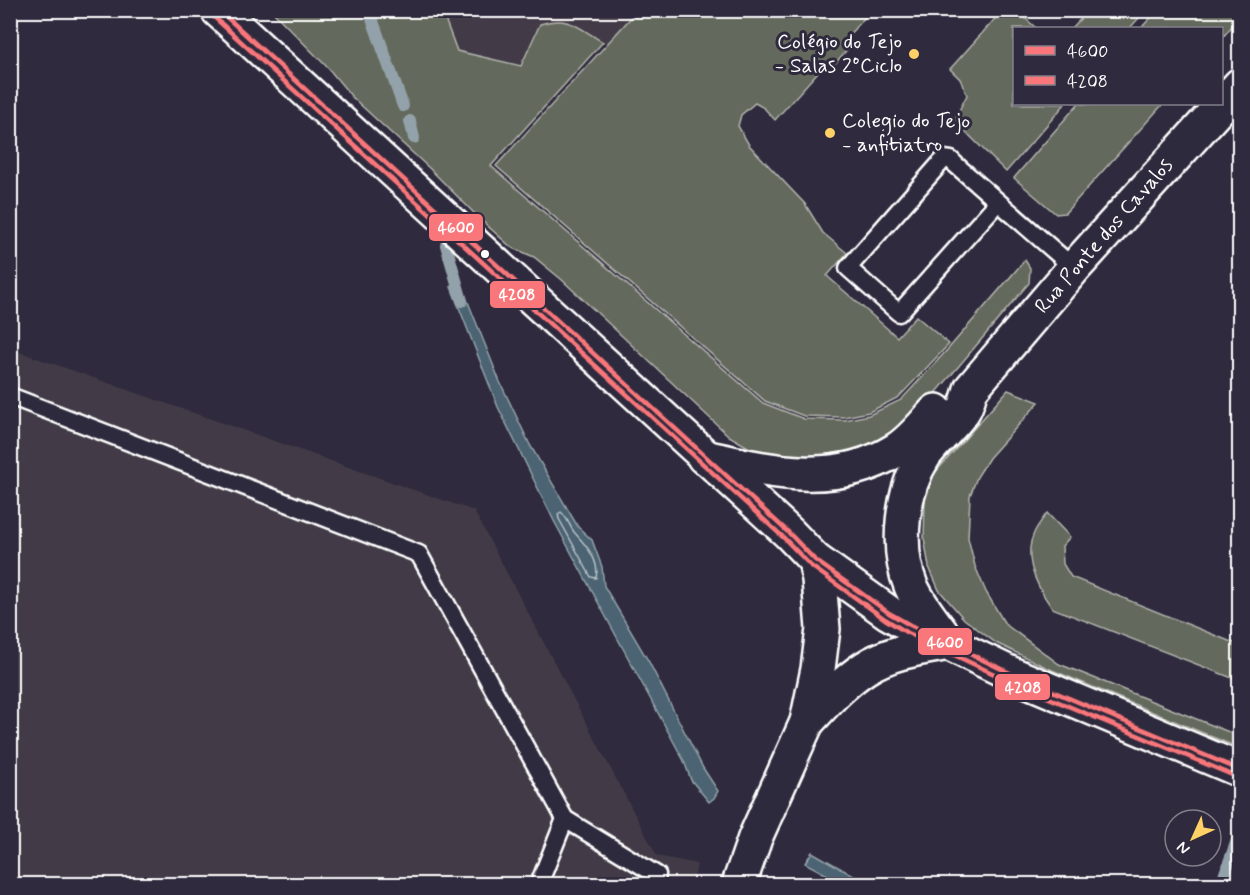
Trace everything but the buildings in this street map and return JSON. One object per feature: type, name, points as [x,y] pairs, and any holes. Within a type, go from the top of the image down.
[{"type":"street","points":[[218,10],[789,533],[815,560],[889,613],[949,643],[1014,675],[1239,770]]},
{"type":"street","name":"Rua Ponte dos Cavalos","points":[[1223,103],[1239,85]]},
{"type":"street","name":"Rua Ponte dos Cavalos","points":[[971,389],[1074,268],[1221,105]]},
{"type":"street","points":[[704,457],[770,471],[801,474],[822,474],[860,466],[896,450],[911,439],[950,396],[971,389]]},
{"type":"street","points":[[949,643],[921,604],[910,584],[903,541],[904,511],[914,475],[925,455],[964,410],[971,389]]},
{"type":"street","points":[[740,885],[755,838],[807,722],[818,669],[823,629],[815,560]]},
{"type":"street","points":[[807,722],[841,687],[866,668],[897,654],[949,643]]},
{"type":"lane","points":[[998,202],[899,313],[848,268],[944,159],[951,160],[1074,268]]},
{"type":"lane","points":[[10,396],[419,555],[565,819],[657,875],[655,885]]},
{"type":"lane","points":[[539,885],[565,819]]},
{"type":"shaded area","points":[[442,11],[637,11],[607,44],[603,42],[521,66],[457,51]]},
{"type":"shaded area","points":[[11,349],[474,511],[657,856],[697,864],[693,884],[11,884]]},
{"type":"green space","points":[[1088,10],[1145,11],[1131,27],[1073,27]]},
{"type":"green space","points":[[272,11],[442,11],[457,51],[521,66],[540,24],[559,21],[573,24],[603,42],[491,166],[763,403],[804,419],[845,420],[869,415],[901,400],[1025,260],[1030,268],[1029,283],[915,418],[881,440],[841,454],[807,458],[785,458],[755,451],[729,436],[561,279],[534,257],[511,247],[481,220],[352,97],[328,68]]},
{"type":"green space","points":[[637,11],[871,11],[845,39],[851,45],[832,67],[826,63],[775,120],[764,108],[755,103],[741,115],[738,126],[749,145],[805,204],[823,233],[847,253],[827,276],[897,337],[916,316],[949,344],[899,397],[869,412],[844,417],[804,416],[765,401],[496,166]]},
{"type":"green space","points":[[1002,11],[1017,11],[1035,27],[1013,27],[1013,105],[1064,105],[1006,172],[954,120],[967,95],[960,79],[950,69]]},
{"type":"green space","points":[[1157,11],[1239,11],[1239,18],[1223,37],[1223,27],[1142,27]]},
{"type":"green space","points":[[1077,105],[1162,105],[1065,213],[1056,214],[1014,178]]},
{"type":"green space","points":[[1008,390],[1039,402],[989,458],[977,477],[970,496],[968,538],[975,566],[986,592],[1005,624],[1059,664],[1239,736],[1239,748],[1052,670],[996,643],[964,619],[939,590],[929,567],[924,538],[925,501],[934,474]]},
{"type":"green space","points":[[1047,513],[1070,537],[1062,546],[1063,564],[1071,577],[1239,645],[1239,677],[1232,678],[1052,608],[1041,591],[1030,563],[1034,533]]},
{"type":"water","points":[[451,287],[462,287],[500,382],[530,445],[578,527],[592,540],[602,567],[604,586],[649,662],[703,768],[718,791],[709,802],[691,780],[684,761],[554,521],[498,407]]},
{"type":"water","points":[[812,852],[868,884],[844,884],[805,863]]},
{"type":"waterway","points":[[369,10],[403,106]]},
{"type":"waterway","points":[[410,121],[414,138]]},
{"type":"waterway","points":[[446,245],[462,301]]},
{"type":"waterway","points":[[1221,884],[1240,832]]},
{"type":"transit line","name":"4600","points":[[219,10],[789,533],[815,560],[889,613],[910,625],[1014,675],[1240,770]]},
{"type":"transit line","name":"4208","points":[[213,16],[784,538],[811,566],[906,632],[1011,682],[1237,777]]},
{"type":"place","name":"Colégio do Tejo - Salas 2ºCiclo","points":[[914,54]]},
{"type":"place","name":"Colegio do Tejo - anfitiatro","points":[[830,133]]}]
